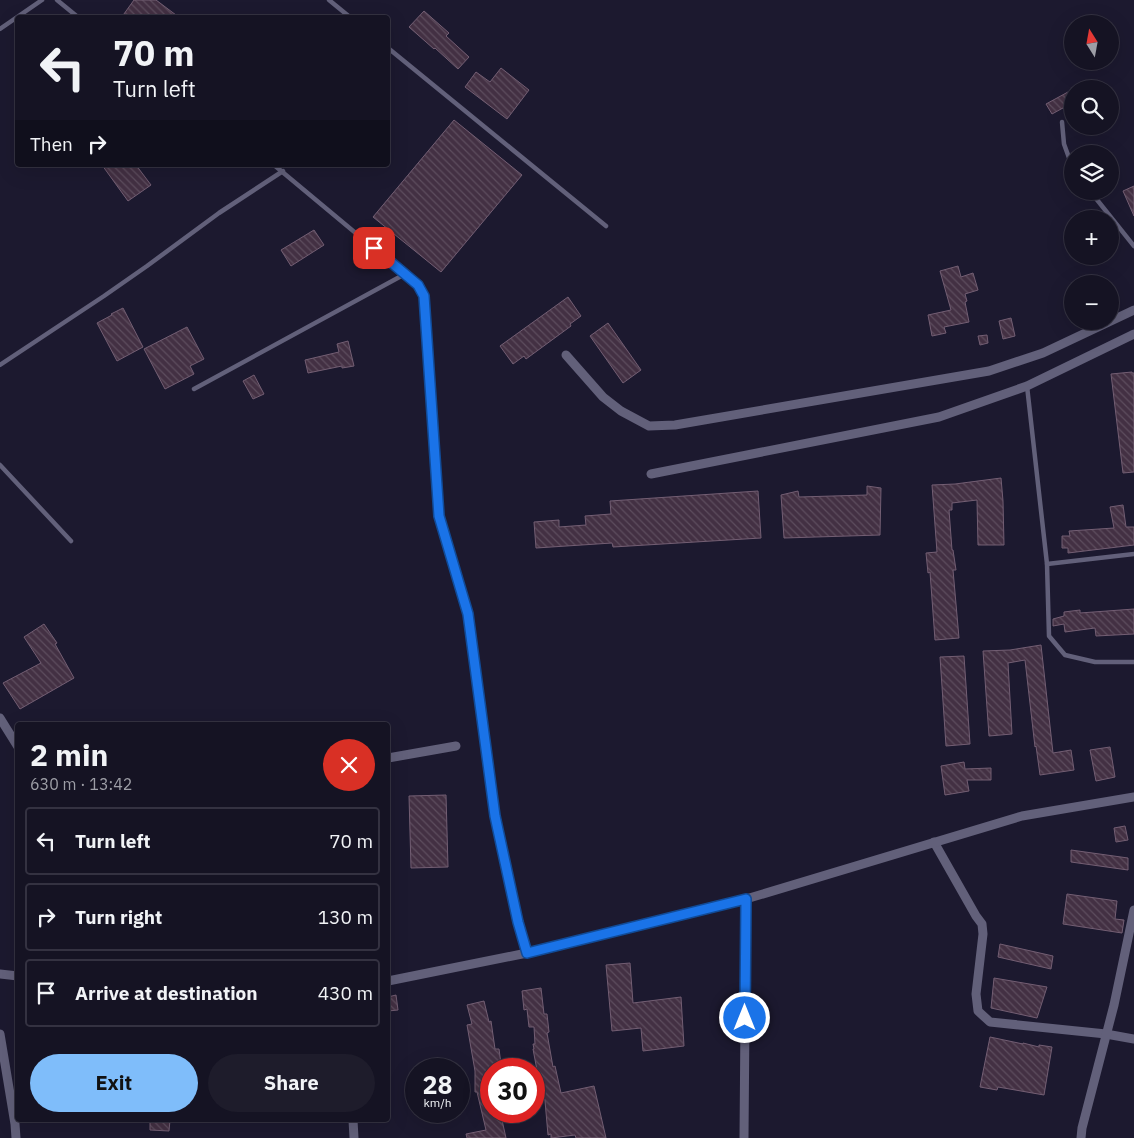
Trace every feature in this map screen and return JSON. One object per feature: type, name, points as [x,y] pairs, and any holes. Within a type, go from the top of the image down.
[{"type":"street","points":[[566,356],[603,396],[621,411],[649,426],[675,425],[989,371],[1043,352],[1134,310]]},
{"type":"street","points":[[651,474],[940,417],[1027,386],[1134,334]]},
{"type":"street","points":[[0,718],[15,742]]},
{"type":"street","points":[[390,758],[456,746]]},
{"type":"street","points":[[390,981],[527,953],[746,899],[1022,816],[1134,797]]},
{"type":"street","points":[[934,842],[982,924],[983,934],[976,994],[978,1011],[990,1022],[1106,1034],[1134,1039]]},
{"type":"street","points":[[744,1138],[746,899]]},
{"type":"street","points":[[1081,1138],[1134,910]]},
{"type":"street","points":[[0,974],[15,976]]},
{"type":"street","points":[[0,1034],[16,1138]]},
{"type":"street","points":[[353,1122],[354,1138]]},
{"type":"lane","points":[[20,15],[42,0]]},
{"type":"lane","points":[[58,0],[76,15]]},
{"type":"lane","points":[[329,0],[346,15]]},
{"type":"lane","points":[[0,29],[15,19]]},
{"type":"lane","points":[[390,50],[606,226]]},
{"type":"lane","points":[[1062,122],[1064,145]]},
{"type":"lane","points":[[277,167],[418,285],[424,296],[439,516],[468,614],[495,816],[518,922],[527,953]]},
{"type":"lane","points":[[0,365],[104,296],[219,213],[283,171]]},
{"type":"lane","points":[[1097,200],[1134,246]]},
{"type":"lane","points":[[194,389],[405,274]]},
{"type":"lane","points":[[1027,386],[1047,564],[1049,636],[1065,655],[1095,662],[1134,662]]},
{"type":"lane","points":[[0,465],[71,541]]},
{"type":"lane","points":[[1047,564],[1134,554]]},
{"type":"building","points":[[134,0],[156,0],[176,15],[123,15]]},
{"type":"building","points":[[424,11],[449,33],[446,36],[469,57],[458,69],[409,27]]},
{"type":"building","points":[[501,68],[529,90],[507,119],[465,87],[476,72],[490,82]]},
{"type":"building","points":[[1064,94],[1064,107],[1052,114],[1046,104]]},
{"type":"building","points":[[454,120],[522,175],[441,272],[373,217]]},
{"type":"building","points":[[103,167],[138,167],[151,185],[128,201]]},
{"type":"building","points":[[1134,186],[1134,216],[1123,191]]},
{"type":"building","points":[[314,230],[324,245],[291,266],[281,250]]},
{"type":"building","points":[[958,266],[961,277],[973,273],[978,290],[965,294],[969,322],[944,327],[946,333],[932,336],[928,315],[951,310],[940,271]]},
{"type":"building","points":[[568,297],[581,316],[570,324],[571,326],[526,359],[524,356],[513,364],[500,346]]},
{"type":"building","points":[[123,308],[143,347],[117,361],[97,323]]},
{"type":"building","points":[[1011,318],[1015,336],[1003,339],[999,321]]},
{"type":"building","points":[[608,323],[641,370],[623,383],[590,336]]},
{"type":"building","points":[[187,327],[204,359],[190,366],[194,374],[165,389],[144,349]]},
{"type":"building","points":[[987,335],[988,343],[980,345],[978,336]]},
{"type":"building","points":[[348,341],[354,366],[342,368],[342,366],[308,373],[305,360],[339,352],[337,344]]},
{"type":"building","points":[[1134,373],[1134,472],[1123,473],[1111,374]]},
{"type":"building","points":[[254,375],[264,394],[253,399],[243,381]]},
{"type":"building","points":[[1001,478],[1004,545],[978,545],[977,500],[952,503],[952,510],[949,510],[952,550],[956,570],[953,570],[959,638],[935,640],[930,572],[928,573],[926,553],[937,552],[932,485]]},
{"type":"building","points":[[867,486],[881,488],[880,535],[784,538],[781,495],[798,491],[799,497],[867,495]]},
{"type":"building","points":[[758,491],[761,538],[613,547],[612,543],[536,548],[534,522],[559,520],[559,527],[586,525],[585,516],[611,514],[610,501]]},
{"type":"building","points":[[1123,505],[1126,527],[1134,527],[1134,545],[1068,553],[1068,548],[1062,548],[1062,536],[1070,536],[1069,531],[1114,528],[1110,507]]},
{"type":"building","points":[[1134,609],[1134,634],[1096,636],[1095,628],[1065,632],[1064,624],[1053,626],[1053,619],[1064,616],[1064,612],[1080,610],[1080,613]]},
{"type":"building","points":[[44,624],[57,643],[55,644],[74,678],[20,709],[3,683],[41,663],[24,637]]},
{"type":"building","points":[[1041,645],[1053,753],[1071,750],[1074,770],[1040,775],[1025,660],[1008,663],[1012,734],[989,736],[983,651],[1010,650]]},
{"type":"building","points":[[964,656],[970,744],[946,746],[940,657]]},
{"type":"building","points":[[1110,747],[1115,777],[1096,781],[1090,750]]},
{"type":"building","points":[[964,762],[965,769],[991,768],[991,780],[967,780],[969,791],[945,795],[941,766]]},
{"type":"building","points":[[446,795],[448,867],[411,868],[409,796]]},
{"type":"building","points":[[1125,826],[1128,840],[1116,842],[1114,828]]},
{"type":"building","points":[[1071,850],[1128,858],[1128,870],[1071,862]]},
{"type":"building","points":[[1067,894],[1117,901],[1115,919],[1124,920],[1122,933],[1063,924]]},
{"type":"building","points":[[1000,944],[1053,956],[1051,969],[998,957]]},
{"type":"building","points":[[630,963],[633,1003],[681,997],[684,1046],[643,1051],[641,1028],[612,1031],[606,965]]},
{"type":"building","points":[[994,978],[1047,987],[1037,1018],[991,1008]]},
{"type":"building","points":[[541,988],[544,1014],[547,1014],[549,1032],[547,1033],[553,1067],[555,1066],[561,1093],[594,1086],[606,1138],[576,1138],[575,1135],[551,1138],[551,1134],[548,1135],[545,1101],[545,1058],[535,1058],[534,1027],[529,1027],[527,1009],[524,1010],[522,991]]},
{"type":"building","points":[[396,995],[398,1010],[390,1011],[390,996]]},
{"type":"building","points":[[484,1001],[489,1022],[491,1021],[495,1049],[499,1049],[500,1058],[480,1058],[480,1105],[477,1092],[475,1092],[475,1071],[467,1025],[472,1024],[467,1005]]},
{"type":"building","points":[[990,1037],[1039,1047],[1039,1045],[1052,1047],[1044,1095],[998,1087],[997,1090],[980,1087]]},
{"type":"building","points":[[150,1122],[170,1122],[169,1131],[150,1130]]},
{"type":"building","points":[[484,1123],[503,1123],[506,1138],[467,1138],[466,1134],[486,1130]]},
{"type":"route","points":[[374,248],[418,285],[424,296],[439,516],[468,614],[495,816],[518,922],[527,953],[746,899],[745,1018]]}]
